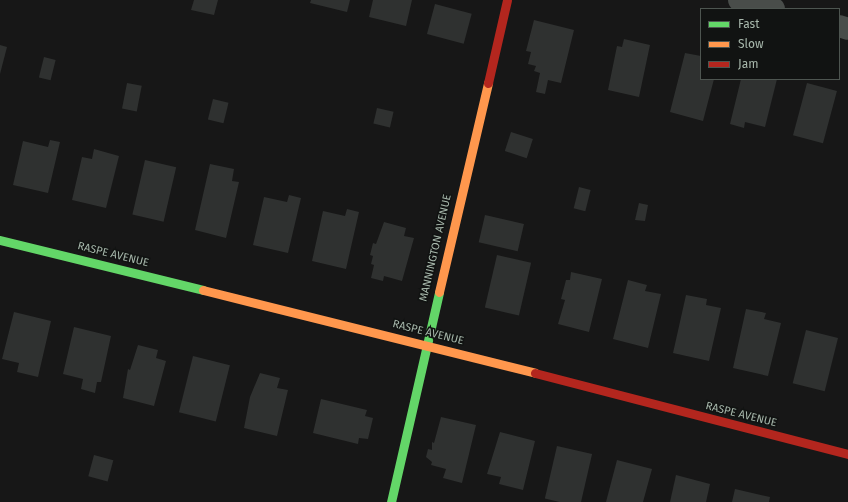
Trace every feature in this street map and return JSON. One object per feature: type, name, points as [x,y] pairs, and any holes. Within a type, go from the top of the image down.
[{"type":"street","name":"MANNINGTON AVENUE","points":[[391,502],[426,345],[507,0]]},
{"type":"street","points":[[739,0],[770,8]]},
{"type":"street","name":"RASPE AVENUE","points":[[0,240],[426,345],[848,454]]},
{"type":"building","points":[[194,0],[218,0],[214,15],[191,10]]},
{"type":"building","points":[[311,0],[350,0],[347,12],[310,3]]},
{"type":"building","points":[[373,0],[412,0],[406,26],[369,17]]},
{"type":"building","points":[[435,4],[472,14],[464,44],[427,34]]},
{"type":"building","points":[[534,20],[574,30],[561,83],[548,80],[545,94],[536,92],[540,73],[534,71],[536,66],[528,64],[531,52],[526,51]]},
{"type":"building","points":[[624,39],[650,45],[639,97],[608,90],[617,46],[622,47]]},
{"type":"building","points":[[0,45],[7,47],[0,74]]},
{"type":"building","points":[[685,53],[700,56],[700,80],[714,80],[703,121],[670,112]]},
{"type":"building","points":[[44,57],[56,60],[51,80],[39,77]]},
{"type":"building","points":[[741,80],[777,80],[765,127],[745,122],[744,128],[730,124]]},
{"type":"building","points":[[127,83],[142,86],[137,111],[122,109]]},
{"type":"building","points":[[807,83],[837,91],[823,143],[793,135]]},
{"type":"building","points":[[213,99],[229,103],[223,123],[208,119]]},
{"type":"building","points":[[377,108],[394,112],[390,127],[373,124]]},
{"type":"building","points":[[511,132],[533,139],[527,158],[505,151]]},
{"type":"building","points":[[50,140],[60,142],[48,193],[13,185],[23,141],[48,147]]},
{"type":"building","points":[[94,149],[119,156],[106,208],[72,200],[82,157],[92,159]]},
{"type":"building","points":[[145,160],[176,167],[164,222],[132,215]]},
{"type":"building","points":[[210,164],[234,169],[232,181],[239,182],[226,238],[195,230]]},
{"type":"building","points":[[579,187],[591,190],[585,211],[574,208]]},
{"type":"building","points":[[289,195],[301,198],[288,253],[253,245],[264,197],[287,202]]},
{"type":"building","points":[[639,203],[648,205],[645,221],[635,220]]},
{"type":"building","points":[[347,209],[359,212],[346,269],[312,261],[323,211],[345,216]]},
{"type":"building","points":[[485,215],[524,224],[518,251],[479,242]]},
{"type":"building","points":[[384,222],[406,228],[404,236],[414,238],[402,281],[384,276],[383,281],[371,278],[374,265],[371,264],[373,256],[370,255],[373,243],[376,244]]},
{"type":"building","points":[[497,255],[531,263],[519,315],[485,308]]},
{"type":"building","points":[[571,272],[602,279],[589,332],[558,324],[565,300],[561,299],[566,280],[570,280]]},
{"type":"building","points":[[628,280],[647,285],[645,291],[661,294],[648,348],[613,339]]},
{"type":"building","points":[[686,295],[707,299],[706,305],[721,308],[709,361],[673,353]]},
{"type":"building","points":[[746,309],[766,313],[764,319],[781,323],[768,376],[733,368]]},
{"type":"building","points":[[14,312],[51,321],[38,377],[17,372],[19,363],[2,359]]},
{"type":"building","points":[[74,327],[111,336],[101,382],[97,382],[95,393],[81,389],[83,379],[63,374]]},
{"type":"building","points":[[806,330],[838,338],[825,391],[793,383]]},
{"type":"building","points":[[138,345],[158,350],[156,358],[166,361],[154,406],[123,398],[128,369],[130,370]]},
{"type":"building","points":[[193,356],[230,365],[216,421],[179,412]]},
{"type":"building","points":[[260,373],[280,378],[277,388],[288,390],[277,436],[244,428],[250,397]]},
{"type":"building","points":[[321,399],[367,410],[365,416],[373,418],[368,439],[359,438],[358,444],[313,433]]},
{"type":"building","points":[[441,417],[476,425],[462,483],[443,478],[446,469],[431,465],[432,462],[426,457],[428,449],[432,450],[432,442],[434,443]]},
{"type":"building","points":[[500,432],[535,441],[523,490],[499,484],[501,477],[487,474]]},
{"type":"building","points":[[557,446],[592,454],[581,502],[560,502],[545,499]]},
{"type":"building","points":[[94,455],[113,460],[108,481],[88,476]]},
{"type":"building","points":[[617,460],[652,469],[643,502],[606,502]]},
{"type":"building","points":[[676,475],[710,484],[706,502],[670,502]]},
{"type":"building","points":[[735,489],[770,497],[769,502],[732,502]]},
{"type":"traffic: fast","points":[[0,240],[203,290]]},
{"type":"traffic: fast","points":[[391,502],[439,292]]},
{"type":"traffic: slow","points":[[439,292],[488,83]]},
{"type":"traffic: slow","points":[[203,290],[535,373]]},
{"type":"traffic: jam","points":[[488,83],[507,0]]},
{"type":"traffic: jam","points":[[535,373],[848,454]]}]
